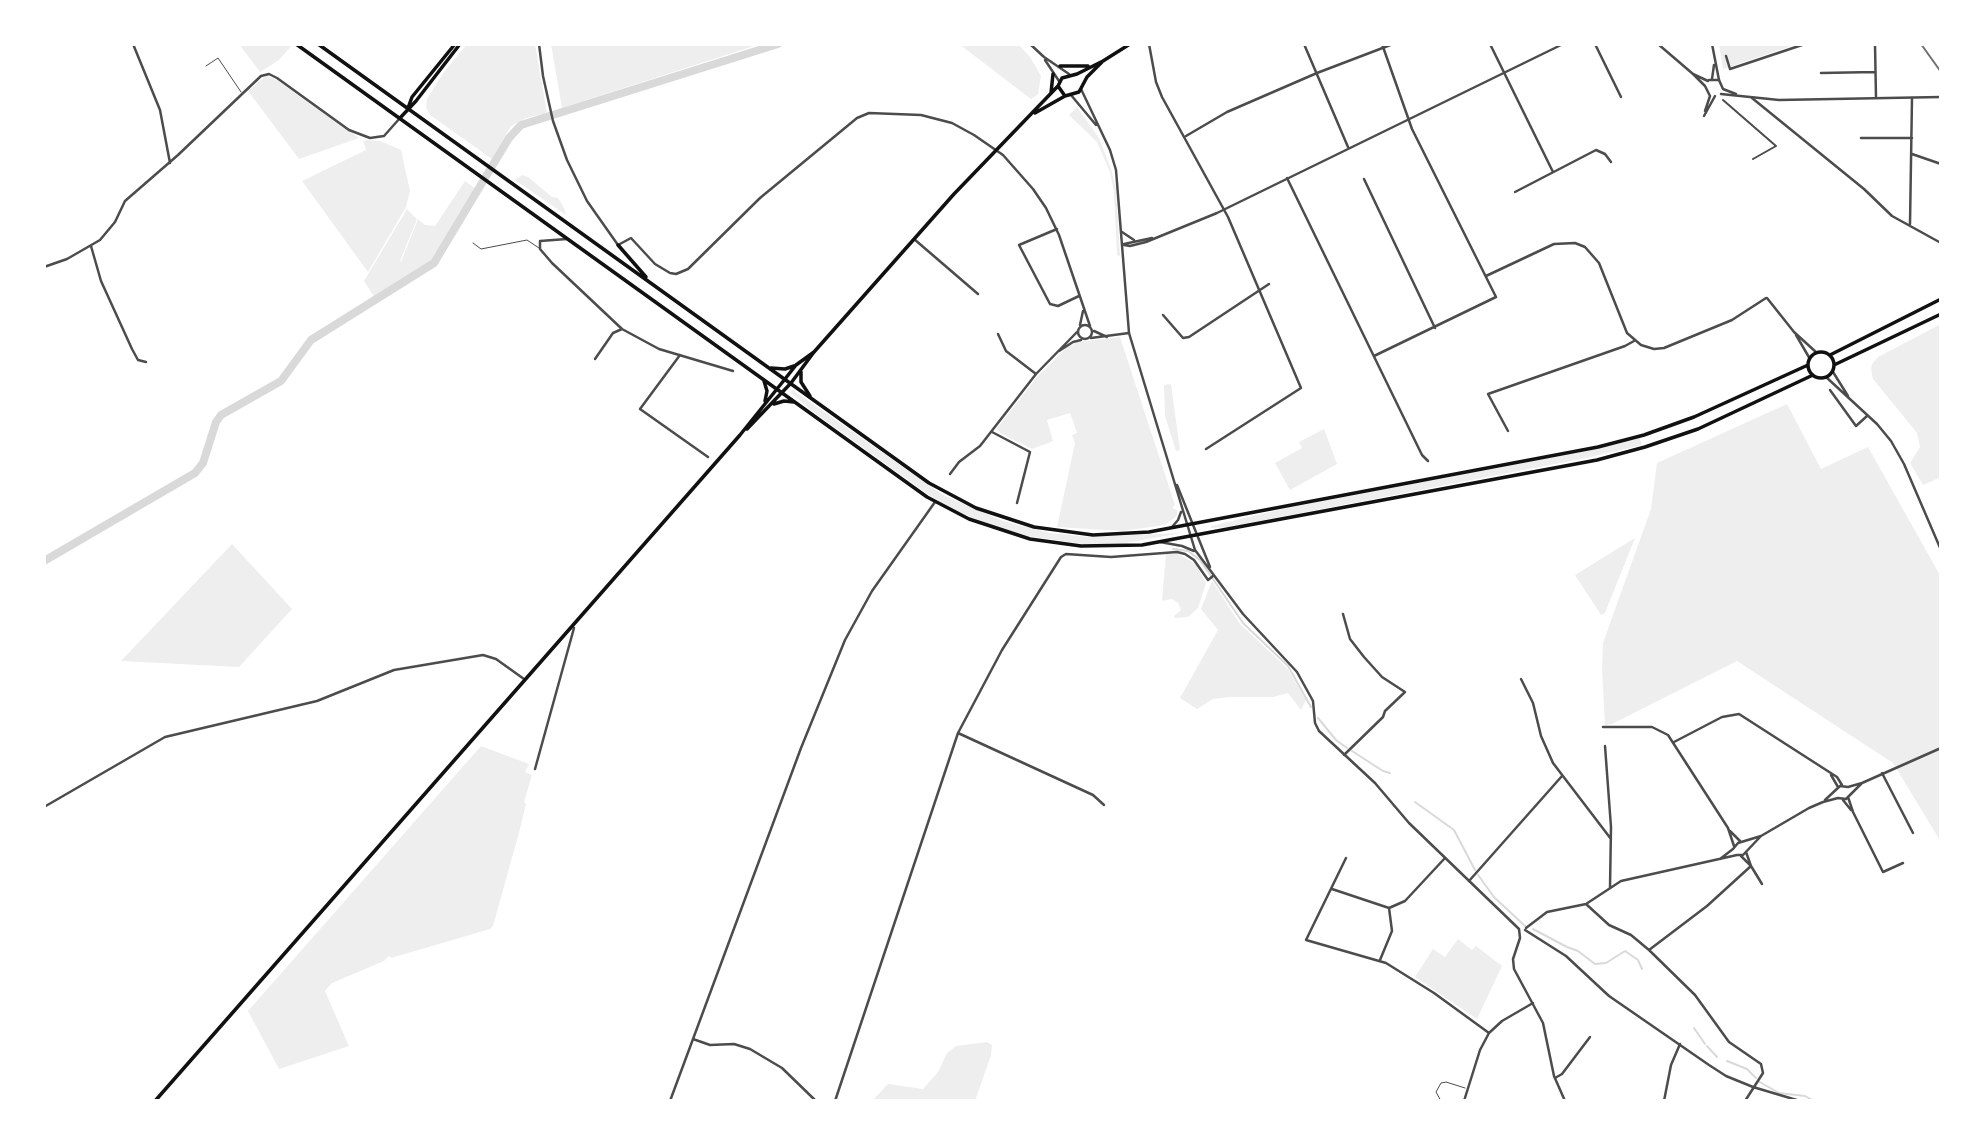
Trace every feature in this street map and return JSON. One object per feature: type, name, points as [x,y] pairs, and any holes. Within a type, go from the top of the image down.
[{"type":"main road","points":[[296,44],[936,502],[982,524],[1037,541],[1103,547],[1160,542],[1622,454],[1713,423],[1813,375],[1826,377],[1833,372],[1834,365],[1830,355]]},
{"type":"main road","points":[[320,44],[940,490],[992,515],[1040,528],[1085,534],[1123,534],[1170,528],[1619,442],[1704,413],[1808,365]]},
{"type":"main road","points":[[400,118],[416,101],[457,44]]},
{"type":"main road","points":[[740,435],[801,372],[814,352],[914,239],[1059,84],[1069,74],[1077,74],[1130,44]]},
{"type":"main road","points":[[1033,113],[1081,89],[1083,83],[1103,61]]},
{"type":"main road","points":[[1060,66],[1090,66]]},
{"type":"main road","points":[[1050,95],[1053,74]]},
{"type":"main road","points":[[1077,74],[1083,83]]},
{"type":"main road","points":[[1059,84],[1065,96]]},
{"type":"main road","points":[[618,245],[653,284]]},
{"type":"main road","points":[[1813,375],[1808,365],[1817,353],[1830,355],[1941,299]]},
{"type":"main road","points":[[1834,365],[1941,314]]},
{"type":"main road","points":[[770,368],[785,369],[796,365],[814,352]]},
{"type":"main road","points":[[155,1101],[740,435],[796,365]]},
{"type":"main road","points":[[801,372],[802,386],[811,398]]},
{"type":"main road","points":[[764,379],[767,391],[765,402]]},
{"type":"main road","points":[[769,407],[779,401],[797,403]]},
{"type":"street","points":[[133,44],[160,110],[170,163]]},
{"type":"street","points":[[539,44],[542,74],[553,121],[565,157],[580,187],[599,220],[618,245],[631,239],[664,270],[676,274],[682,272],[760,198],[857,118],[869,113],[891,112],[934,117],[969,132],[1003,155],[1033,189],[1056,229],[1091,328],[1089,338]]},
{"type":"street","points":[[1030,44],[1069,74]]},
{"type":"street","points":[[1149,44],[1156,82],[1224,209],[1301,388],[1206,449]]},
{"type":"street","points":[[1304,44],[1349,148]]},
{"type":"street","points":[[1374,356],[1496,298],[1409,120],[1382,44]]},
{"type":"street","points":[[1185,137],[1227,112],[1393,44]]},
{"type":"street","points":[[1490,44],[1553,172]]},
{"type":"street","points":[[1124,245],[1155,237],[1224,209],[1563,44]]},
{"type":"street","points":[[1595,44],[1621,97]]},
{"type":"street","points":[[1658,44],[1705,86],[1710,96],[1704,115],[1715,96]]},
{"type":"street","points":[[1712,44],[1718,79],[1723,89],[1739,96]]},
{"type":"street","points":[[1726,57],[1730,69],[1805,44]]},
{"type":"street","points":[[1875,44],[1875,98]]},
{"type":"street","points":[[1044,57],[1059,84]]},
{"type":"street","points":[[1712,79],[1715,61]]},
{"type":"street","points":[[1821,73],[1875,72]]},
{"type":"street","points":[[44,267],[91,246],[110,229],[125,201],[170,163],[261,76],[269,74],[277,78],[349,130],[370,138],[384,136],[400,118]]},
{"type":"street","points":[[1693,74],[1708,81]]},
{"type":"street","points":[[1705,86],[1708,81],[1718,79]]},
{"type":"street","points":[[1081,89],[1110,150],[1116,170],[1129,333],[1191,537],[1197,553],[1212,571]]},
{"type":"street","points":[[1721,94],[1723,89]]},
{"type":"street","points":[[1710,96],[1721,94],[1779,100],[1941,97]]},
{"type":"street","points":[[1071,95],[1098,127]]},
{"type":"street","points":[[1752,98],[1864,189],[1892,216],[1941,243]]},
{"type":"street","points":[[1910,224],[1912,98]]},
{"type":"street","points":[[1723,100],[1776,146],[1753,159]]},
{"type":"street","points":[[1861,138],[1912,138]]},
{"type":"street","points":[[1515,192],[1596,150],[1605,154],[1611,162]]},
{"type":"street","points":[[1912,154],[1941,164]]},
{"type":"street","points":[[1287,178],[1422,455],[1428,461]]},
{"type":"street","points":[[1364,179],[1435,328]]},
{"type":"street","points":[[1056,229],[1019,245],[1050,304],[1058,306],[1079,296]]},
{"type":"street","points":[[1122,232],[1135,243]]},
{"type":"street","points":[[568,238],[540,241],[540,248],[552,263],[622,329],[659,349],[733,372]]},
{"type":"street","points":[[914,239],[978,294]]},
{"type":"street","points":[[1124,255],[1135,243]]},
{"type":"street","points":[[1486,276],[1554,244],[1576,243],[1585,247],[1599,263],[1628,334],[1634,341],[1648,348],[1664,348],[1732,320],[1767,298],[1794,332],[1810,359]]},
{"type":"street","points":[[91,246],[101,281],[132,349],[138,360],[146,362]]},
{"type":"street","points":[[1163,315],[1183,338],[1189,337],[1269,284]]},
{"type":"street","points":[[1083,307],[1079,329],[1083,339]]},
{"type":"street","points":[[950,474],[980,446],[1036,374],[1079,329],[1086,325],[1107,337]]},
{"type":"street","points":[[595,359],[613,333],[622,329]]},
{"type":"street","points":[[1794,332],[1817,353]]},
{"type":"street","points":[[1057,353],[1068,344],[1083,339],[1129,333]]},
{"type":"street","points":[[998,334],[1006,351],[1036,374]]},
{"type":"street","points":[[1508,431],[1488,394],[1634,341]]},
{"type":"street","points":[[680,355],[640,409],[708,457]]},
{"type":"street","points":[[1833,372],[1850,399]]},
{"type":"street","points":[[1826,377],[1883,431],[1898,454],[1941,550]]},
{"type":"street","points":[[1829,390],[1856,426],[1868,415]]},
{"type":"street","points":[[992,432],[1030,452],[1017,503]]},
{"type":"street","points":[[1232,432],[1234,439]]},
{"type":"street","points":[[1175,483],[1194,523],[1213,577],[1247,619],[1293,666],[1312,698],[1318,730],[1379,787],[1403,817],[1520,931]]},
{"type":"street","points":[[670,1101],[801,748],[845,640],[872,591],[936,502]]},
{"type":"street","points":[[1170,528],[1178,520],[1182,509]]},
{"type":"street","points":[[1160,542],[1184,546],[1197,553]]},
{"type":"street","points":[[835,1101],[958,733],[1002,650],[1063,555],[1111,557],[1181,553],[1194,560],[1208,580],[1213,577]]},
{"type":"street","points":[[1343,614],[1350,639],[1364,657],[1382,677],[1405,692],[1344,755]]},
{"type":"street","points":[[535,769],[572,627]]},
{"type":"street","points":[[44,807],[165,737],[317,701],[394,670],[483,655],[496,659],[524,679]]},
{"type":"street","points":[[1521,679],[1536,713],[1547,752],[1562,776],[1611,839]]},
{"type":"street","points":[[1674,742],[1722,717],[1739,715],[1837,777],[1842,785],[1848,787],[1941,748]]},
{"type":"street","points":[[1602,727],[1658,729],[1668,735],[1728,828],[1742,842],[1751,866]]},
{"type":"street","points":[[958,733],[1093,795],[1104,805]]},
{"type":"street","points":[[1605,746],[1611,839],[1610,888]]},
{"type":"street","points":[[1882,773],[1913,833]]},
{"type":"street","points":[[1831,775],[1838,787]]},
{"type":"street","points":[[1469,881],[1562,776]]},
{"type":"street","points":[[1823,802],[1841,799],[1862,783]]},
{"type":"street","points":[[1520,931],[1553,910],[1586,904],[1621,881],[1739,855],[1761,836],[1823,802],[1842,785]]},
{"type":"street","points":[[1848,787],[1853,812],[1883,872],[1903,863]]},
{"type":"street","points":[[1836,792],[1853,812]]},
{"type":"street","points":[[1728,828],[1734,847],[1762,884]]},
{"type":"street","points":[[1720,859],[1742,842],[1761,836]]},
{"type":"street","points":[[1346,858],[1306,940],[1380,960],[1434,993],[1489,1033]]},
{"type":"street","points":[[1331,889],[1390,908],[1405,901],[1445,858]]},
{"type":"street","points":[[1649,950],[1707,906],[1751,866]]},
{"type":"street","points":[[1586,904],[1609,925],[1631,935],[1649,950],[1695,995],[1730,1042],[1761,1064],[1763,1073],[1745,1101]]},
{"type":"street","points":[[1380,960],[1392,931],[1390,908]]},
{"type":"street","points":[[1525,930],[1566,956],[1609,996],[1726,1076],[1800,1101]]},
{"type":"street","points":[[1520,931],[1513,965],[1545,1027],[1555,1078],[1565,1101]]},
{"type":"street","points":[[1464,1101],[1480,1050],[1489,1033],[1502,1021],[1533,1003]]},
{"type":"street","points":[[1555,1078],[1562,1074],[1590,1037]]},
{"type":"street","points":[[693,1039],[710,1045],[734,1044],[751,1049],[782,1068],[816,1101]]},
{"type":"street","points":[[1664,1101],[1671,1065],[1680,1043]]},
{"type":"lane","points":[[206,66],[218,58],[242,93]]},
{"type":"lane","points":[[473,243],[481,249],[527,240],[540,248]]},
{"type":"lane","points":[[1441,1101],[1436,1092],[1441,1083],[1468,1089]]},
{"type":"shaded area","points":[[239,44],[292,45],[279,60],[260,72]]},
{"type":"shaded area","points":[[467,44],[535,44],[547,113],[526,118],[511,126],[492,159],[430,115],[426,107],[427,99],[444,72]]},
{"type":"shaded area","points":[[551,44],[760,44],[562,108]]},
{"type":"shaded area","points":[[959,44],[1018,44],[1030,57],[1041,76],[1038,94],[1031,99]]},
{"type":"shaded area","points":[[1719,44],[1798,44],[1723,69]]},
{"type":"shaded area","points":[[266,76],[275,79],[359,138],[299,159],[248,91]]},
{"type":"shaded area","points":[[1077,107],[1099,138],[1111,169],[1116,188],[1120,256],[1117,255],[1114,192],[1110,172],[1097,142],[1069,115]]},
{"type":"shaded area","points":[[363,141],[380,141],[401,150],[410,191],[406,207],[368,272],[302,181],[366,150]]},
{"type":"shaded area","points":[[522,175],[552,197],[558,198],[566,215],[515,180]]},
{"type":"shaded area","points":[[465,181],[476,189],[433,261],[375,298],[364,281],[407,209],[417,219],[401,262],[418,219],[425,225],[435,226]]},
{"type":"shaded area","points":[[1941,324],[1941,477],[1923,485],[1910,463],[1920,447],[1917,433],[1873,379],[1871,369],[1878,357]]},
{"type":"shaded area","points":[[1120,337],[1175,505],[1172,508],[1177,510],[1177,516],[1165,525],[1122,531],[1057,527],[1075,443],[1072,435],[1077,433],[1070,413],[1047,420],[1053,441],[1032,449],[1000,433],[997,428],[1037,377],[1067,347],[1078,342]]},
{"type":"shaded area","points":[[1171,384],[1180,450],[1176,451],[1165,416],[1164,385]]},
{"type":"shaded area","points":[[793,390],[943,495],[1003,521],[1050,533],[1089,537],[1182,533],[1119,544],[1090,545],[1028,536],[994,526],[959,512],[929,495],[812,411],[790,392]]},
{"type":"shaded area","points":[[1787,404],[1821,469],[1868,447],[1941,577],[1941,842],[1893,763],[1737,661],[1612,724],[1605,725],[1603,643],[1651,509],[1657,463]]},
{"type":"shaded area","points":[[1324,429],[1337,464],[1290,490],[1275,463],[1302,448],[1299,442]]},
{"type":"shaded area","points":[[1640,438],[1642,445],[1586,458],[1228,527],[1211,528],[1287,508],[1591,450]]},
{"type":"shaded area","points":[[1635,538],[1605,613],[1601,615],[1575,575]]},
{"type":"shaded area","points":[[232,544],[292,609],[239,667],[121,661]]},
{"type":"shaded area","points":[[1166,554],[1178,554],[1191,561],[1206,583],[1198,608],[1188,617],[1175,618],[1181,610],[1178,603],[1172,599],[1162,601]]},
{"type":"shaded area","points":[[1212,581],[1240,624],[1287,668],[1306,700],[1301,710],[1288,693],[1273,697],[1213,699],[1197,709],[1180,698],[1218,630],[1201,609]]},
{"type":"shaded area","points":[[481,746],[529,764],[525,772],[532,775],[493,926],[391,958],[389,956],[384,961],[332,983],[325,991],[349,1046],[279,1069],[248,1011]]},
{"type":"shaded area","points":[[1458,939],[1472,950],[1476,946],[1502,966],[1477,1019],[1415,977],[1433,949],[1445,957]]},
{"type":"shaded area","points":[[987,1042],[992,1045],[991,1055],[975,1101],[872,1101],[888,1084],[923,1089],[938,1072],[947,1053],[956,1046]]},
{"type":"waterway","points":[[44,561],[195,473],[203,463],[216,422],[221,415],[281,381],[311,340],[434,263],[509,138],[521,125],[778,44]]},
{"type":"waterway","points":[[1173,549],[1188,551],[1200,560],[1243,623],[1288,666],[1311,707]]},
{"type":"waterway","points":[[1318,718],[1336,740],[1347,748]]},
{"type":"waterway","points":[[1352,751],[1390,773]]},
{"type":"waterway","points":[[1415,802],[1454,830],[1475,870]]},
{"type":"waterway","points":[[1478,875],[1494,897],[1525,926]]},
{"type":"waterway","points":[[1533,929],[1578,951],[1595,964],[1606,963],[1625,951],[1638,960],[1642,969]]},
{"type":"waterway","points":[[1694,1028],[1705,1044]]},
{"type":"waterway","points":[[1707,1046],[1717,1057]]},
{"type":"waterway","points":[[1727,1061],[1747,1069],[1756,1078]]},
{"type":"waterway","points":[[1758,1081],[1779,1093],[1805,1096],[1814,1101]]},
{"type":"railway","points":[[1921,44],[1941,72]]}]
